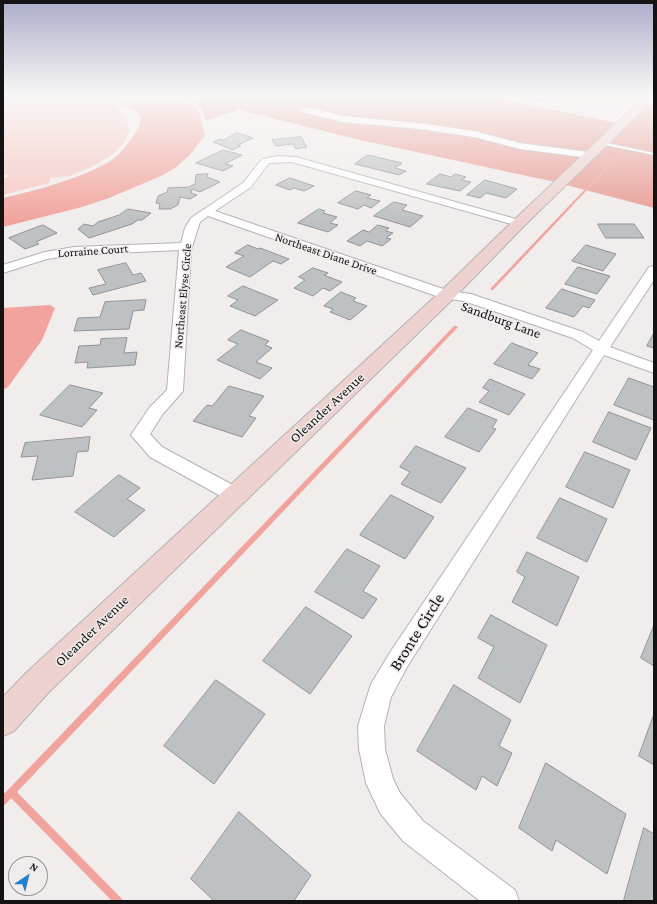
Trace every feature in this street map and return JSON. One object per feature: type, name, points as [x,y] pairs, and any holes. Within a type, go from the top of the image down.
[{"type":"street","points":[[490,138],[520,146],[596,149]]},
{"type":"street","name":"Oleander Avenue","points":[[3,720],[37,683],[447,295],[606,138]]},
{"type":"street","name":"Northeast Elyse Circle","points":[[235,495],[156,452],[140,435],[156,412],[175,391],[186,246],[190,228],[195,220],[247,185],[266,162],[278,159],[292,159],[519,223]]},
{"type":"street","name":"Northeast Diane Drive","points":[[206,212],[447,295]]},
{"type":"street","name":"Lorraine Court","points":[[3,269],[45,256],[74,251],[186,246]]},
{"type":"street","name":"Bronte Circle","points":[[504,901],[413,831],[390,803],[380,783],[372,749],[371,726],[380,693],[399,659],[654,270]]},
{"type":"street","name":"Sandburg Lane","points":[[447,295],[459,306],[571,345],[601,349],[654,368]]},
{"type":"lane","points":[[596,149],[654,154]]},
{"type":"shaded area","points":[[3,138],[126,138],[119,149],[108,158],[69,176],[51,178],[49,183],[3,195],[3,179],[9,176],[3,174]]},
{"type":"shaded area","points":[[132,138],[203,138],[189,156],[175,168],[161,176],[109,198],[82,207],[3,227],[3,198],[30,192],[88,172],[112,160]]},
{"type":"shaded area","points":[[353,138],[477,138],[582,156],[555,182]]},
{"type":"shaded area","points":[[491,138],[601,138],[586,152]]},
{"type":"shaded area","points":[[613,138],[654,138],[654,208],[566,185]]},
{"type":"shaded area","points":[[50,305],[55,308],[42,340],[8,387],[3,390],[3,308]]},
{"type":"building","points":[[227,138],[253,138],[238,145],[241,146],[233,150],[213,142],[220,139],[223,140]]},
{"type":"building","points":[[302,138],[307,147],[296,149],[293,144],[276,146],[272,140]]},
{"type":"building","points":[[223,150],[242,155],[225,164],[233,166],[223,171],[196,163]]},
{"type":"building","points":[[368,155],[402,163],[395,168],[406,171],[399,175],[355,164]]},
{"type":"building","points":[[208,174],[207,177],[220,182],[200,192],[192,189],[191,193],[197,195],[190,199],[180,197],[178,205],[170,209],[159,209],[160,204],[156,203],[158,196],[167,192],[168,188],[189,187],[195,184],[196,175]]},
{"type":"building","points":[[440,174],[451,177],[455,174],[466,177],[461,180],[471,182],[460,191],[427,184]]},
{"type":"building","points":[[290,178],[314,186],[304,191],[294,188],[290,190],[276,185]]},
{"type":"building","points":[[485,180],[517,189],[506,198],[486,193],[480,198],[467,195]]},
{"type":"building","points":[[356,191],[371,195],[367,198],[380,201],[371,208],[364,205],[358,209],[338,203]]},
{"type":"building","points":[[394,202],[407,205],[402,210],[423,216],[410,227],[374,216]]},
{"type":"building","points":[[128,209],[151,213],[142,220],[138,220],[132,224],[89,238],[78,229],[84,224],[93,226],[98,222],[119,215]]},
{"type":"building","points":[[319,209],[325,211],[323,213],[337,217],[330,223],[338,225],[328,232],[298,223]]},
{"type":"building","points":[[598,224],[634,224],[644,238],[606,238]]},
{"type":"building","points":[[43,225],[57,233],[36,242],[39,244],[25,249],[9,238]]},
{"type":"building","points":[[378,225],[389,228],[386,231],[393,233],[386,238],[391,239],[382,246],[367,241],[360,246],[347,241],[363,230],[369,232]]},
{"type":"building","points":[[248,245],[289,259],[281,264],[273,261],[250,277],[226,267],[244,256],[235,253]]},
{"type":"building","points":[[586,245],[616,254],[603,271],[572,261]]},
{"type":"building","points":[[126,263],[133,275],[141,273],[146,281],[93,295],[89,288],[106,284],[98,270]]},
{"type":"building","points":[[578,267],[610,276],[597,294],[565,284]]},
{"type":"building","points":[[313,268],[328,273],[324,275],[342,282],[330,291],[323,288],[313,296],[294,288],[305,280],[299,277]]},
{"type":"building","points":[[243,286],[278,300],[255,316],[230,306],[238,300],[228,296]]},
{"type":"building","points":[[562,289],[595,300],[589,308],[583,306],[574,317],[546,308]]},
{"type":"building","points":[[341,292],[356,298],[353,301],[367,306],[350,320],[330,312],[333,309],[324,306]]},
{"type":"building","points":[[146,300],[144,310],[133,311],[129,329],[74,331],[78,318],[100,317],[105,302]]},
{"type":"building","points":[[241,330],[269,341],[265,345],[272,348],[256,362],[272,368],[260,379],[217,360],[238,344],[228,340]]},
{"type":"building","points":[[654,333],[654,348],[647,346]]},
{"type":"building","points":[[127,338],[124,353],[137,352],[135,365],[87,368],[88,362],[75,363],[79,346],[100,345],[101,339]]},
{"type":"building","points":[[512,343],[538,353],[528,365],[540,369],[532,379],[494,364]]},
{"type":"building","points":[[629,378],[654,387],[654,420],[614,405]]},
{"type":"building","points":[[490,379],[525,394],[509,415],[479,402],[489,391],[483,388]]},
{"type":"building","points":[[70,385],[103,393],[89,408],[97,410],[82,427],[40,415]]},
{"type":"building","points":[[229,386],[264,396],[249,416],[256,418],[242,437],[193,421],[207,405],[212,406]]},
{"type":"building","points":[[468,408],[497,420],[492,428],[496,429],[479,452],[445,437]]},
{"type":"building","points":[[609,412],[651,428],[636,460],[593,442]]},
{"type":"building","points":[[90,437],[88,451],[77,452],[73,476],[32,480],[38,456],[21,457],[25,443]]},
{"type":"building","points":[[416,446],[466,468],[441,503],[401,484],[410,472],[400,467]]},
{"type":"building","points":[[585,452],[630,470],[613,508],[566,487]]},
{"type":"building","points":[[119,475],[140,488],[127,499],[145,510],[114,537],[75,512]]},
{"type":"building","points":[[391,495],[434,517],[405,559],[360,535]]},
{"type":"building","points":[[560,498],[607,519],[587,562],[537,538]]},
{"type":"building","points":[[347,549],[380,566],[363,591],[377,599],[363,619],[315,592]]},
{"type":"building","points":[[527,552],[579,577],[557,626],[512,602],[525,577],[517,572]]},
{"type":"building","points":[[306,607],[352,636],[310,694],[263,661]]},
{"type":"building","points":[[491,615],[547,645],[520,703],[478,678],[494,647],[478,638]]},
{"type":"building","points":[[654,625],[654,666],[641,658]]},
{"type":"building","points":[[216,680],[265,714],[214,784],[164,746]]},
{"type":"building","points":[[454,685],[511,720],[499,746],[512,753],[497,786],[482,776],[476,790],[417,751]]},
{"type":"building","points":[[654,714],[654,765],[639,756]]},
{"type":"building","points":[[546,763],[626,814],[607,874],[556,840],[552,851],[519,828]]},
{"type":"building","points":[[239,812],[311,875],[294,901],[214,901],[191,879]]},
{"type":"building","points":[[644,828],[654,834],[654,901],[626,901],[624,900]]},
{"type":"waterway","points":[[631,143],[636,138]]},
{"type":"waterway","points":[[492,289],[622,152]]},
{"type":"waterway","points":[[3,801],[456,327]]},
{"type":"waterway","points":[[12,793],[118,901]]}]
